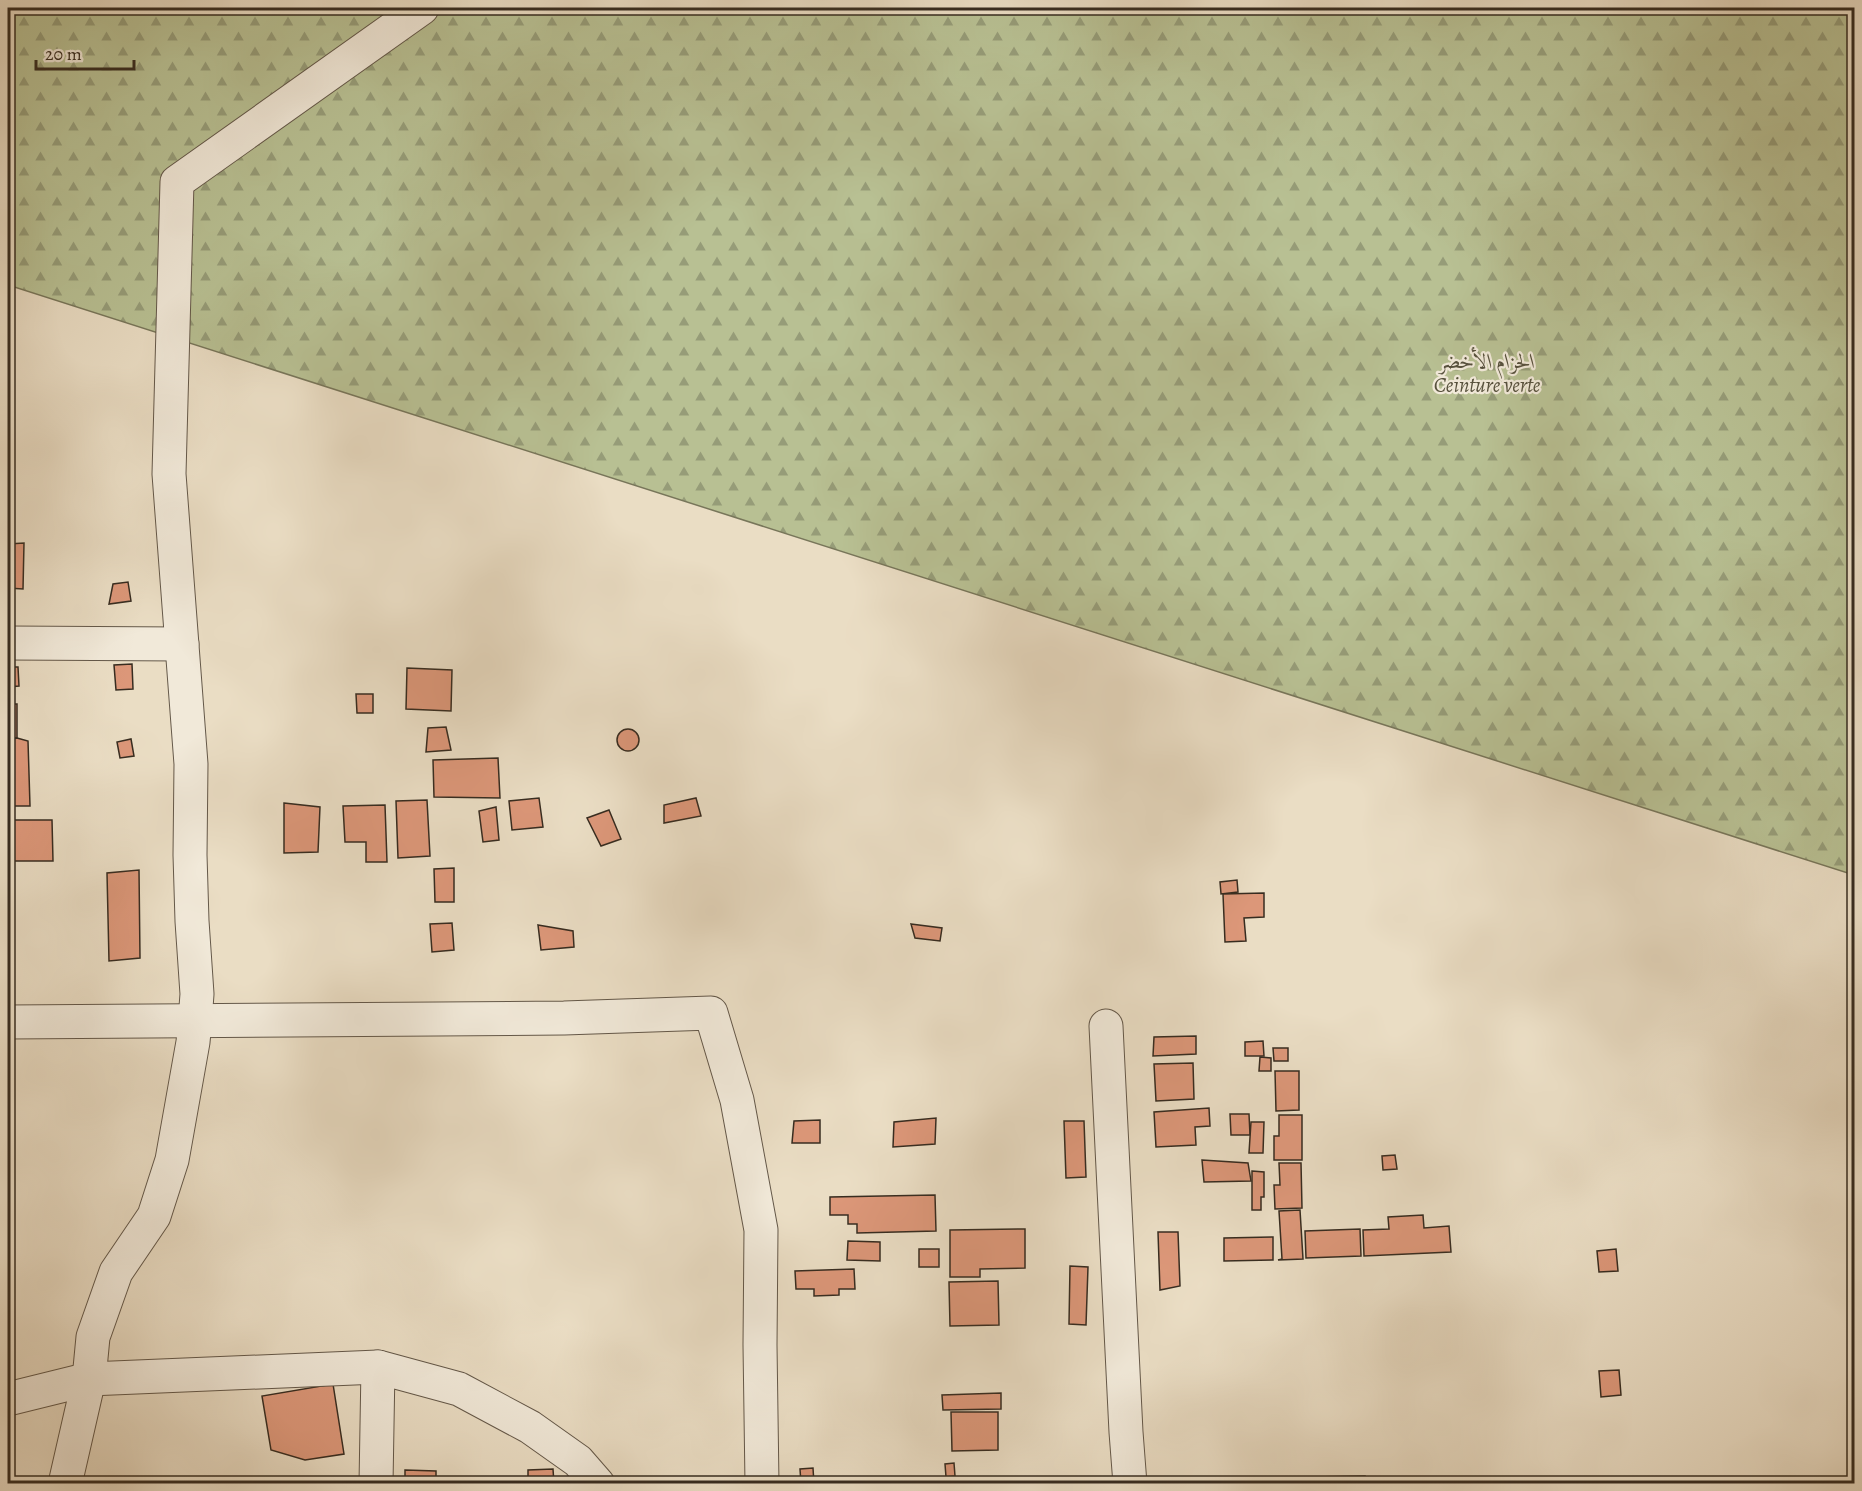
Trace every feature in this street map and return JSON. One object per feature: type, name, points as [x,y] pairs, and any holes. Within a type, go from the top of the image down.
[{"type":"street","points":[[65,1484],[89,1379],[93,1337],[116,1272],[154,1216],[172,1160],[195,1021],[197,994],[191,899],[191,764],[169,474],[177,182],[422,8]]},
{"type":"street","points":[[8,643],[182,644]]},
{"type":"street","points":[[8,1022],[564,1018],[711,1013],[737,1100],[761,1230],[762,1484]]},
{"type":"street","points":[[1106,1026],[1130,1484]]},
{"type":"street","points":[[376,1484],[378,1367]]},
{"type":"street","points":[[8,1399],[89,1379],[378,1367],[459,1389],[530,1427],[578,1461],[598,1484]]},
{"type":"green space","name":"الحزام الأخضر Ceinture verte","points":[[8,8],[1854,8],[1854,875],[8,285]]},
{"type":"building","points":[[24,543],[23,589],[8,588],[8,544]]},
{"type":"building","points":[[128,582],[131,601],[109,604],[113,584]]},
{"type":"building","points":[[132,664],[133,689],[116,690],[114,665]]},
{"type":"building","points":[[8,667],[18,667],[19,686],[8,687]]},
{"type":"building","points":[[407,668],[452,670],[451,711],[406,709]]},
{"type":"building","points":[[356,694],[373,694],[373,713],[357,713]]},
{"type":"building","points":[[8,704],[17,704],[17,738],[8,738]]},
{"type":"building","points":[[446,727],[451,750],[426,752],[428,728]]},
{"type":"building","points":[[628,729],[636,732],[639,740],[636,748],[628,751],[620,748],[617,740],[620,732]]},
{"type":"building","points":[[17,738],[28,741],[30,806],[8,806],[8,739]]},
{"type":"building","points":[[131,739],[134,756],[120,758],[117,742]]},
{"type":"building","points":[[498,758],[500,798],[434,797],[433,760]]},
{"type":"building","points":[[539,798],[543,827],[512,830],[509,801]]},
{"type":"building","points":[[696,798],[701,816],[664,823],[664,805]]},
{"type":"building","points":[[427,800],[430,856],[398,858],[396,801]]},
{"type":"building","points":[[284,803],[320,807],[318,852],[284,853]]},
{"type":"building","points":[[385,805],[387,862],[366,862],[366,842],[345,842],[343,806]]},
{"type":"building","points":[[496,807],[499,840],[483,842],[479,811]]},
{"type":"building","points":[[609,810],[621,839],[601,846],[587,818]]},
{"type":"building","points":[[8,820],[52,820],[53,861],[8,861]]},
{"type":"building","points":[[454,868],[454,902],[435,902],[434,869]]},
{"type":"building","points":[[139,870],[140,958],[109,961],[107,873]]},
{"type":"building","points":[[1237,880],[1238,892],[1221,894],[1220,882]]},
{"type":"building","points":[[1264,893],[1264,917],[1244,918],[1246,941],[1225,942],[1223,894]]},
{"type":"building","points":[[452,923],[454,950],[432,952],[430,924]]},
{"type":"building","points":[[911,924],[942,928],[940,941],[915,938]]},
{"type":"building","points":[[538,925],[573,931],[574,947],[541,950]]},
{"type":"building","points":[[1196,1036],[1196,1054],[1153,1056],[1154,1037]]},
{"type":"building","points":[[1263,1041],[1264,1056],[1245,1056],[1245,1042]]},
{"type":"building","points":[[1273,1048],[1288,1048],[1288,1061],[1274,1061]]},
{"type":"building","points":[[1260,1057],[1271,1058],[1271,1071],[1259,1071]]},
{"type":"building","points":[[1193,1063],[1194,1099],[1156,1101],[1154,1064]]},
{"type":"building","points":[[1275,1071],[1299,1071],[1299,1110],[1276,1111]]},
{"type":"building","points":[[1209,1108],[1210,1126],[1195,1127],[1196,1145],[1156,1147],[1154,1112]]},
{"type":"building","points":[[1230,1114],[1249,1114],[1250,1135],[1231,1135]]},
{"type":"building","points":[[1279,1115],[1302,1115],[1302,1160],[1274,1160],[1274,1136],[1279,1136]]},
{"type":"building","points":[[936,1118],[935,1144],[893,1147],[894,1122]]},
{"type":"building","points":[[820,1120],[820,1143],[792,1143],[794,1121]]},
{"type":"building","points":[[1064,1121],[1084,1121],[1086,1177],[1066,1178]]},
{"type":"building","points":[[1251,1122],[1264,1122],[1263,1153],[1249,1153]]},
{"type":"building","points":[[1395,1155],[1397,1169],[1383,1170],[1382,1156]]},
{"type":"building","points":[[1202,1160],[1248,1163],[1251,1181],[1204,1182]]},
{"type":"building","points":[[1279,1163],[1301,1163],[1302,1208],[1275,1209],[1274,1185],[1280,1185]]},
{"type":"building","points":[[1252,1171],[1264,1172],[1264,1197],[1261,1197],[1261,1210],[1252,1210]]},
{"type":"building","points":[[935,1195],[936,1231],[857,1233],[857,1224],[848,1224],[848,1215],[830,1215],[830,1197]]},
{"type":"building","points":[[1300,1210],[1303,1259],[1278,1260],[1282,1259],[1279,1211]]},
{"type":"building","points":[[1423,1215],[1424,1228],[1449,1226],[1451,1252],[1364,1256],[1363,1230],[1389,1229],[1388,1217]]},
{"type":"building","points":[[1025,1229],[1025,1268],[980,1269],[980,1277],[950,1277],[950,1230]]},
{"type":"building","points":[[1360,1229],[1361,1256],[1306,1258],[1305,1231]]},
{"type":"building","points":[[1158,1232],[1178,1232],[1180,1286],[1160,1290]]},
{"type":"building","points":[[1273,1237],[1273,1260],[1224,1261],[1224,1238]]},
{"type":"building","points":[[848,1241],[880,1242],[880,1261],[847,1260]]},
{"type":"building","points":[[919,1249],[939,1249],[939,1267],[919,1267]]},
{"type":"building","points":[[1616,1249],[1618,1271],[1599,1272],[1597,1251]]},
{"type":"building","points":[[1070,1266],[1088,1267],[1086,1325],[1069,1324]]},
{"type":"building","points":[[854,1269],[855,1289],[839,1289],[839,1295],[814,1296],[814,1289],[796,1289],[795,1271]]},
{"type":"building","points":[[998,1281],[999,1325],[950,1326],[949,1282]]},
{"type":"building","points":[[1619,1370],[1621,1395],[1601,1397],[1599,1371]]},
{"type":"building","points":[[333,1384],[344,1454],[305,1460],[271,1450],[262,1396]]},
{"type":"building","points":[[1001,1393],[1001,1409],[943,1410],[942,1395]]},
{"type":"building","points":[[951,1412],[998,1412],[998,1450],[952,1451]]},
{"type":"building","points":[[954,1463],[955,1476],[946,1477],[945,1464]]},
{"type":"building","points":[[813,1468],[814,1484],[801,1484],[800,1469]]},
{"type":"building","points":[[553,1469],[554,1484],[528,1484],[528,1470]]},
{"type":"building","points":[[405,1470],[436,1471],[436,1484],[405,1484]]},
{"type":"building","points":[[1365,1476],[1365,1484],[1312,1484],[1312,1477]]}]
